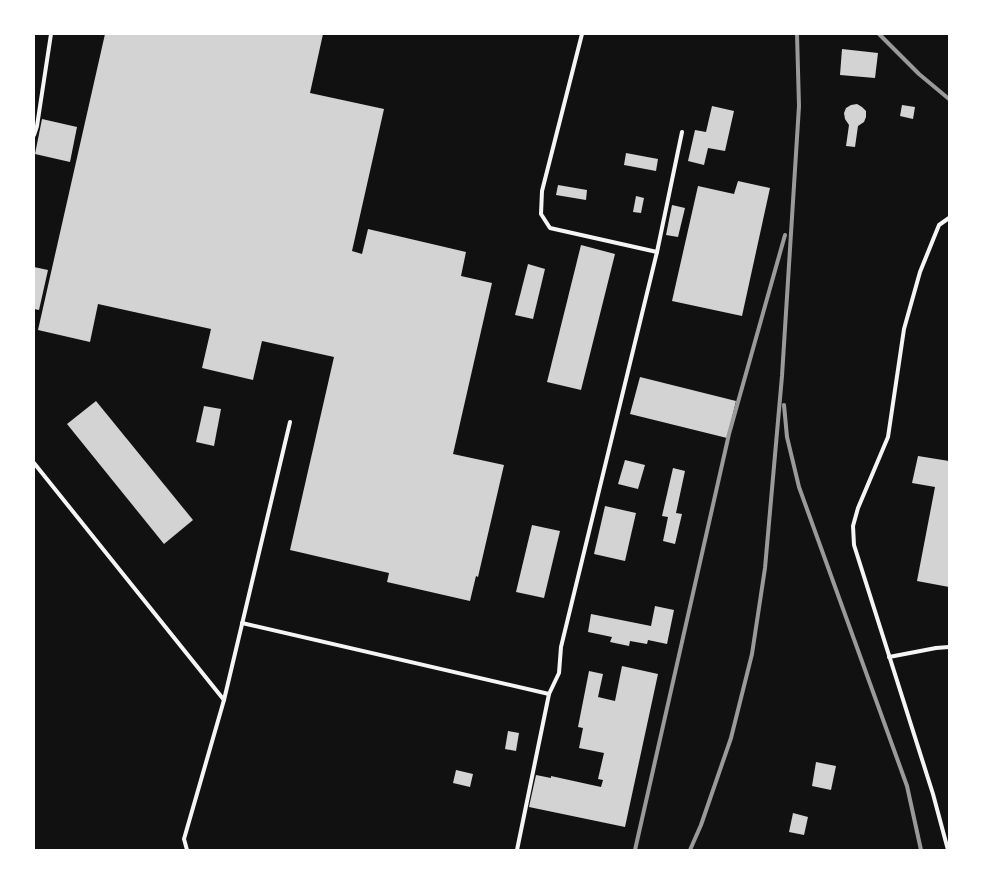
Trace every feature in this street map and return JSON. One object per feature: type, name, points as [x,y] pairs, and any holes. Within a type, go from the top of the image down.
[{"type":"lane","points":[[34,134],[37,126],[51,34]]},
{"type":"lane","points":[[582,34],[542,191],[541,214],[550,228],[657,252]]},
{"type":"lane","points":[[517,850],[549,694],[559,673],[564,637],[657,252],[682,132]]},
{"type":"lane","points":[[948,850],[933,794],[854,545],[853,526],[858,508],[888,437],[904,329],[920,272],[939,226],[949,218]]},
{"type":"lane","points":[[186,850],[184,839],[224,700],[290,422]]},
{"type":"lane","points":[[34,463],[36,470],[224,700]]},
{"type":"lane","points":[[242,623],[549,694]]},
{"type":"lane","points":[[889,658],[949,647]]},
{"type":"building","points":[[105,34],[323,34],[310,93],[384,109],[352,251],[362,254],[368,229],[466,252],[461,276],[492,283],[453,454],[504,465],[478,577],[476,576],[470,601],[387,582],[389,573],[290,550],[334,357],[262,341],[253,380],[202,368],[211,329],[98,304],[90,342],[38,330]]},
{"type":"building","points":[[842,49],[878,53],[875,78],[840,75]]},
{"type":"building","points":[[857,104],[866,111],[866,117],[864,122],[858,126],[855,147],[846,146],[849,125],[844,113],[846,108]]},
{"type":"building","points":[[902,105],[915,107],[913,119],[900,116]]},
{"type":"building","points":[[712,106],[734,111],[725,151],[708,148],[704,165],[688,161],[695,130],[706,132]]},
{"type":"building","points":[[42,119],[77,127],[70,162],[35,154]]},
{"type":"building","points":[[626,153],[658,159],[656,171],[624,165]]},
{"type":"building","points":[[738,181],[770,188],[742,316],[672,301],[698,186],[734,194]]},
{"type":"building","points":[[558,185],[587,190],[586,200],[556,195]]},
{"type":"building","points":[[636,196],[644,198],[641,213],[633,212]]},
{"type":"building","points":[[672,205],[685,208],[678,237],[666,235]]},
{"type":"building","points":[[581,245],[615,254],[581,390],[547,382]]},
{"type":"building","points":[[528,264],[545,269],[533,319],[515,315]]},
{"type":"building","points":[[34,267],[48,270],[39,310],[34,309]]},
{"type":"building","points":[[640,377],[736,401],[727,438],[630,414]]},
{"type":"building","points":[[96,401],[193,520],[164,544],[67,424]]},
{"type":"building","points":[[204,406],[221,409],[214,446],[196,442]]},
{"type":"building","points":[[918,456],[949,461],[949,587],[917,581],[935,487],[912,483]]},
{"type":"building","points":[[625,460],[645,465],[638,489],[618,484]]},
{"type":"building","points":[[673,468],[685,471],[676,513],[682,514],[675,544],[663,541],[668,517],[662,516]]},
{"type":"building","points":[[605,506],[636,513],[625,561],[594,554]]},
{"type":"building","points":[[532,525],[560,531],[544,598],[516,592]]},
{"type":"building","points":[[655,606],[674,610],[667,644],[648,640],[647,644],[630,641],[629,646],[610,642],[612,637],[588,632],[591,614],[651,626]]},
{"type":"building","points":[[622,666],[658,674],[625,827],[529,807],[536,775],[551,778],[551,776],[601,787],[603,780],[598,779],[604,753],[579,748],[583,728],[578,727],[589,671],[603,674],[598,697],[615,701]]},
{"type":"building","points":[[508,731],[519,733],[516,751],[505,749]]},
{"type":"building","points":[[816,762],[836,766],[831,790],[812,786]]},
{"type":"building","points":[[456,770],[473,774],[470,787],[453,783]]},
{"type":"building","points":[[793,813],[808,817],[804,835],[789,832]]},
{"type":"railway","points":[[690,850],[701,825],[731,738],[752,654],[765,568],[782,376],[799,106],[797,34]]},
{"type":"railway","points":[[879,34],[919,74],[949,99]]},
{"type":"railway","points":[[635,850],[729,434],[785,235]]},
{"type":"railway","points":[[784,405],[787,437],[799,487],[907,786],[921,850]]}]
